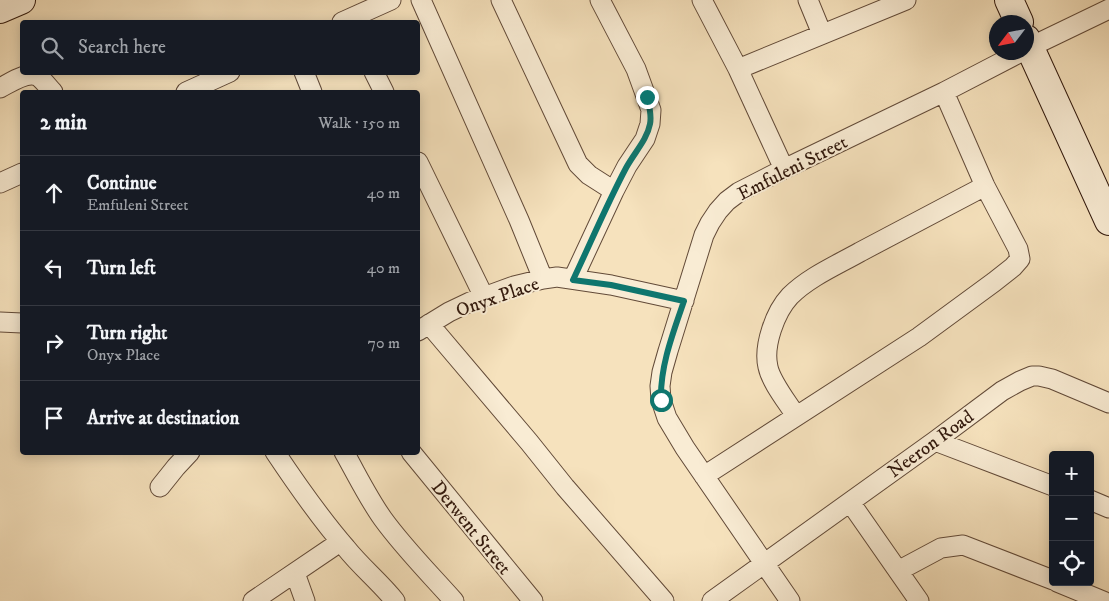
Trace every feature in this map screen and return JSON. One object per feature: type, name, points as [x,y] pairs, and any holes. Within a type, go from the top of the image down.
[{"type":"street","points":[[0,9],[21,0]]},
{"type":"street","points":[[350,20],[390,0]]},
{"type":"street","points":[[422,0],[512,203],[543,279]]},
{"type":"street","points":[[500,0],[578,164],[589,175],[614,191]]},
{"type":"street","points":[[573,280],[614,191],[627,166],[645,139],[650,124],[651,110],[636,69],[600,0]]},
{"type":"street","points":[[702,0],[738,69],[784,169]]},
{"type":"street","points":[[808,0],[822,34]]},
{"type":"street","points":[[738,69],[906,0]]},
{"type":"street","points":[[1009,0],[1016,15]]},
{"type":"street","name":"Emfuleni Street","points":[[1034,43],[1109,8]]},
{"type":"street","name":"Emfuleni Street","points":[[790,601],[685,448],[667,418],[661,400],[662,372],[704,235],[718,211],[727,200],[739,192],[944,92],[1002,60]]},
{"type":"street","points":[[1032,60],[1109,221]]},
{"type":"street","points":[[0,88],[28,75]]},
{"type":"street","points":[[33,75],[40,78],[51,90]]},
{"type":"street","points":[[305,75],[311,90]]},
{"type":"street","points":[[376,75],[383,90]]},
{"type":"street","points":[[193,90],[227,80]]},
{"type":"street","points":[[704,476],[919,337],[1017,263],[1020,258],[1018,249],[985,186],[944,92]]},
{"type":"street","points":[[420,166],[484,297]]},
{"type":"street","points":[[0,183],[20,174]]},
{"type":"street","points":[[796,416],[770,376],[766,358],[769,337],[784,304],[790,296],[819,274],[985,186]]},
{"type":"street","name":"Onyx Place","points":[[423,327],[449,312],[484,297],[514,286],[543,279],[557,278],[611,285],[684,301]]},
{"type":"street","points":[[0,322],[20,323]]},
{"type":"street","points":[[423,327],[529,442],[565,487],[664,601]]},
{"type":"street","name":"Neeron Road","points":[[712,601],[1002,391],[1020,381],[1032,376],[1052,379],[1109,403]]},
{"type":"street","points":[[935,441],[1049,484]]},
{"type":"street","points":[[160,487],[187,455]]},
{"type":"street","points":[[277,455],[340,542],[396,601]]},
{"type":"street","points":[[346,455],[384,520],[454,601]]},
{"type":"street","name":"Derwent Street","points":[[413,455],[533,601]]},
{"type":"street","points":[[850,502],[919,601]]},
{"type":"street","points":[[1094,502],[1109,508]]},
{"type":"street","points":[[253,601],[340,542]]},
{"type":"street","points":[[898,571],[941,548],[963,545],[1049,578]]},
{"type":"street","points":[[294,573],[305,601]]},
{"type":"street","points":[[1067,586],[1103,601]]},
{"type":"route","points":[[647,97],[651,110],[650,124],[645,139],[627,166],[614,191],[573,280],[611,285],[684,301],[662,372],[661,400]]}]
